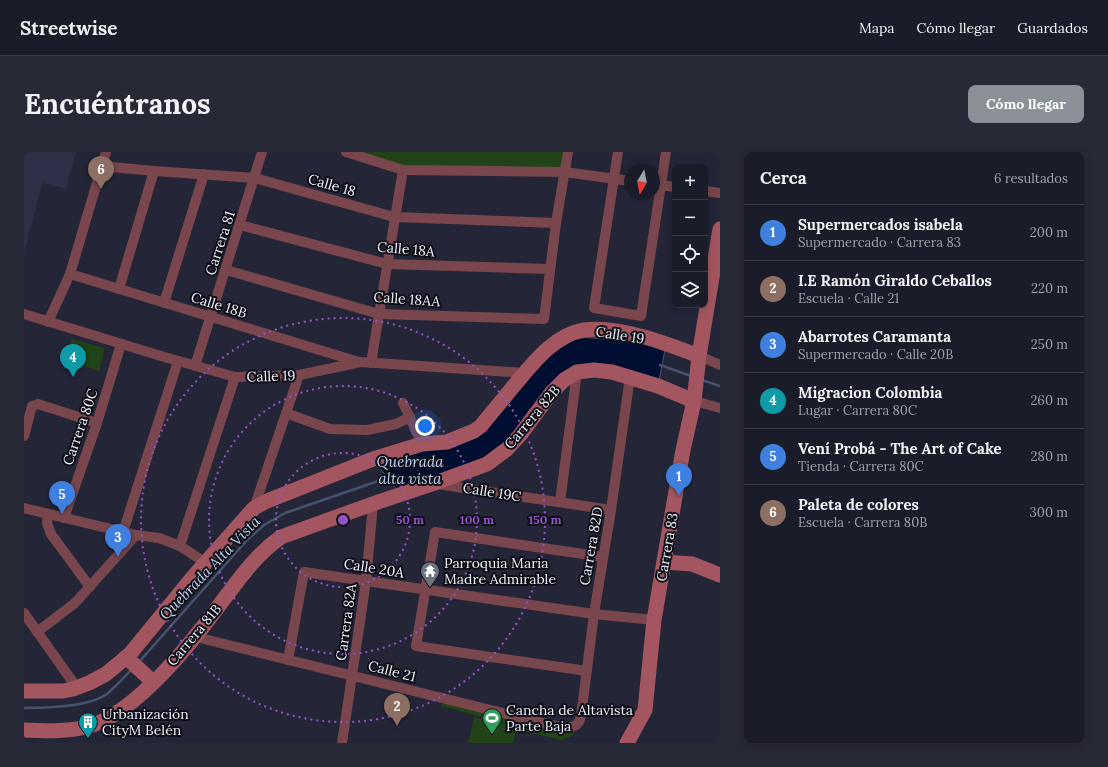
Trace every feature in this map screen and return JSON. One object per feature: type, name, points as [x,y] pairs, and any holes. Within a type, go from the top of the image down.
[{"type":"street","points":[[48,322],[70,274],[106,152]]},
{"type":"street","name":"Carrera 81","points":[[195,366],[262,152]]},
{"type":"street","points":[[346,152],[403,170],[566,172],[624,180]]},
{"type":"street","points":[[550,269],[568,152]]},
{"type":"street","points":[[618,152],[594,308],[641,316],[655,200]]},
{"type":"street","points":[[660,174],[666,152]]},
{"type":"street","name":"Calle 18","points":[[101,166],[255,178],[394,217],[556,223]]},
{"type":"street","points":[[366,362],[379,314],[403,170]]},
{"type":"street","points":[[119,289],[154,171]]},
{"type":"street","points":[[164,303],[204,174]]},
{"type":"street","points":[[660,185],[672,187]]},
{"type":"street","points":[[708,191],[720,193]]},
{"type":"street","name":"Calle 18A","points":[[240,225],[387,264],[550,269]]},
{"type":"street","name":"Carrera 83","points":[[628,743],[645,710],[654,620],[694,401],[720,229]]},
{"type":"street","name":"Calle 18AA","points":[[226,270],[379,314],[544,319],[550,269]]},
{"type":"street","name":"Calle 18B","points":[[70,274],[366,362]]},
{"type":"street","name":"Calle 19","points":[[24,314],[235,377],[299,375],[366,362],[525,373],[544,352],[567,336],[584,330],[604,330],[626,333],[666,344],[699,362]]},
{"type":"street","name":"Carrera 80C","points":[[64,518],[97,424],[121,344]]},
{"type":"street","points":[[123,532],[178,361]]},
{"type":"street","points":[[699,362],[720,365]]},
{"type":"street","points":[[560,502],[571,376],[594,370],[612,372],[658,386],[694,401],[720,408]]},
{"type":"street","points":[[24,691],[63,691],[77,688],[106,674],[129,657],[193,577],[254,508],[267,501],[373,459],[422,444],[447,442],[474,431],[481,426],[525,373]]},
{"type":"street","points":[[254,508],[299,375]]},
{"type":"street","name":"Carrera 82B","points":[[435,483],[487,464],[507,449],[520,435],[552,392],[571,376]]},
{"type":"street","points":[[180,546],[235,377]]},
{"type":"street","name":"Carrera 82D","points":[[580,721],[594,614],[630,377]]},
{"type":"street","points":[[403,403],[422,444]]},
{"type":"street","points":[[24,436],[32,406],[38,404],[97,424]]},
{"type":"street","points":[[286,413],[330,429],[367,430],[396,424],[410,417]]},
{"type":"street","name":"Calle 19C","points":[[266,550],[281,537],[435,483],[611,510]]},
{"type":"street","name":"Carrera 82A","points":[[342,743],[366,581],[372,504]]},
{"type":"street","points":[[24,508],[136,535],[159,538],[180,546],[206,563]]},
{"type":"street","points":[[48,514],[47,523],[51,534],[90,586]]},
{"type":"street","points":[[587,672],[416,646],[435,532],[603,557]]},
{"type":"street","points":[[37,632],[75,603],[136,535]]},
{"type":"street","name":"Carrera 81B","points":[[24,730],[47,731],[82,728],[93,725],[114,714],[154,679],[196,637],[235,584],[266,550]]},
{"type":"street","points":[[665,562],[692,564],[720,575]]},
{"type":"street","name":"Calle 20A","points":[[288,660],[304,572],[594,614],[654,620]]},
{"type":"street","points":[[24,613],[77,688]]},
{"type":"street","name":"Calle 21","points":[[196,637],[551,725],[570,728],[580,721]]},
{"type":"street","points":[[129,657],[154,679]]},
{"type":"shaded area","points":[[24,152],[76,152],[66,188],[42,183],[24,254]]},
{"type":"green space","points":[[346,152],[568,152],[565,172],[403,170]]},
{"type":"green space","points":[[72,339],[105,348],[99,371],[65,360]]},
{"type":"green space","points":[[442,703],[574,730],[573,735],[561,741],[554,738],[520,731],[520,728],[517,727],[513,743],[468,743],[474,717],[513,726],[442,706]]},
{"type":"water","name":"Quebrada alta vista","points":[[567,336],[666,344],[658,386],[584,371],[552,392],[507,449],[403,498],[373,459],[447,442],[487,418]]},
{"type":"waterway","name":"Quebrada Alta Vista","points":[[660,365],[691,376]]},
{"type":"waterway","name":"Quebrada Alta Vista","points":[[702,380],[720,386]]},
{"type":"waterway","name":"Quebrada Alta Vista","points":[[139,662],[247,540],[264,525],[285,513],[390,477]]},
{"type":"waterway","name":"Quebrada Alta Vista","points":[[24,708],[67,706],[90,702],[107,694],[131,670]]},
{"type":"place","name":"Paleta de colores","points":[[101,189]]},
{"type":"place","name":"Migracion Colombia","points":[[73,377]]},
{"type":"place","name":"Supermercados isabela","points":[[679,496]]},
{"type":"place","name":"Vení Probá - The Art of Cake","points":[[62,514]]},
{"type":"place","name":"Abarrotes Caramanta","points":[[118,557]]},
{"type":"place","name":"Parroquia Maria Madre Admirable","points":[[430,588]]},
{"type":"place","name":"I.E Ramón Giraldo Ceballos","points":[[397,726]]},
{"type":"place","name":"Cancha de Altavista Parte Baja","points":[[492,735]]},
{"type":"place","name":"Urbanización CityM Belén","points":[[88,739]]}]
